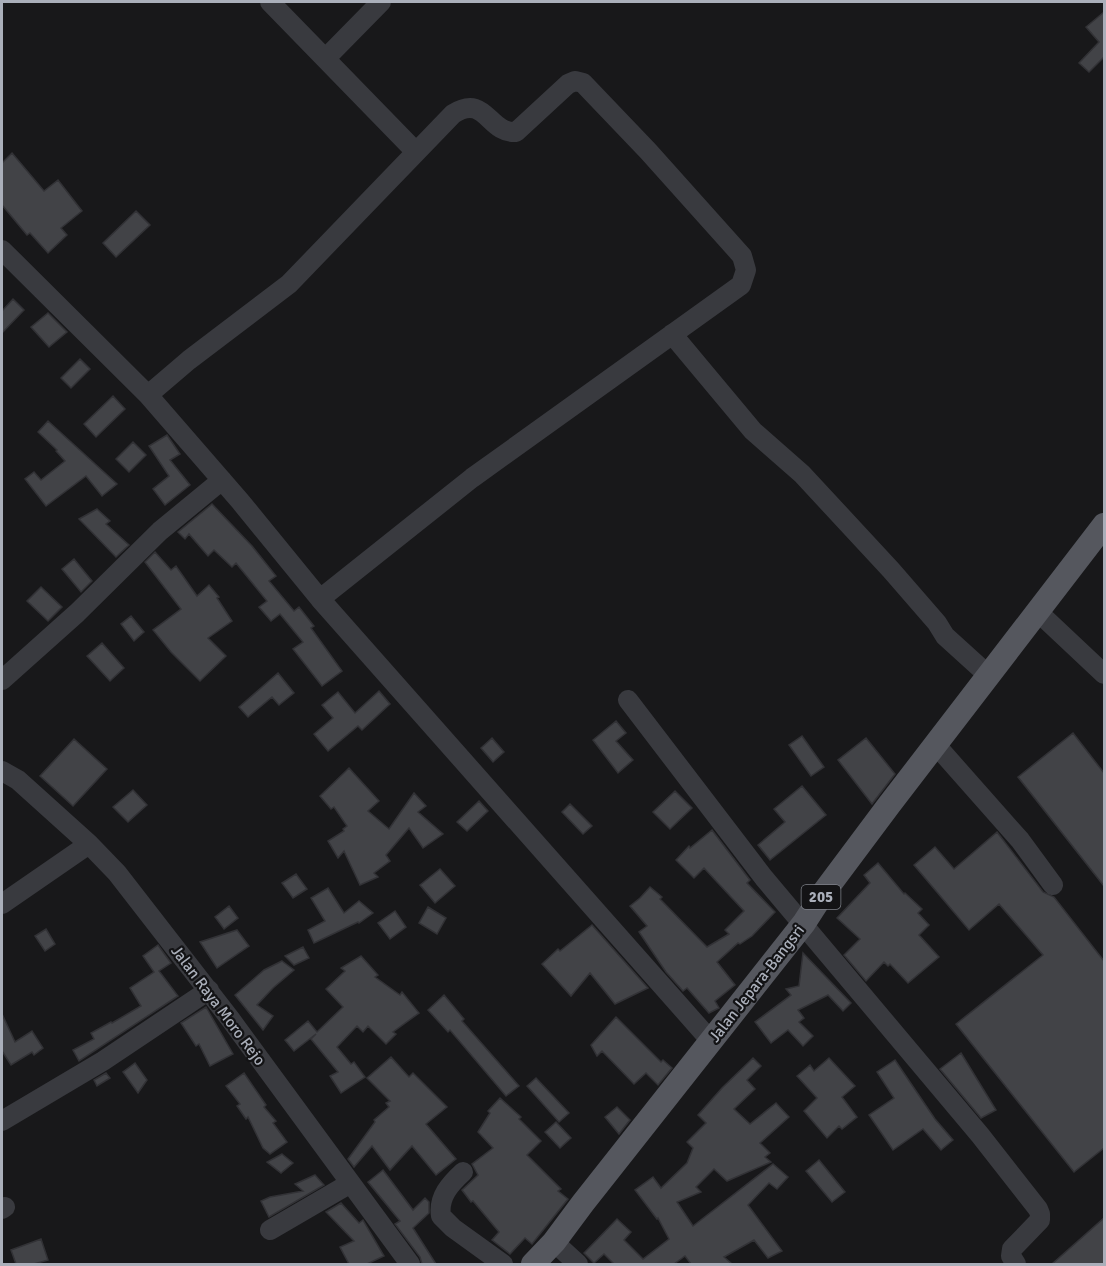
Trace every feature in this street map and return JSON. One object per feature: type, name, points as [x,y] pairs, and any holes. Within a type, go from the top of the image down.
[{"type":"main road","name":"Jalan Jepara-Bangsri","points":[[533,1264],[554,1242],[804,923],[831,883],[935,744],[1104,525]]},
{"type":"street","points":[[270,2],[416,152]]},
{"type":"street","points":[[326,58],[381,2]]},
{"type":"street","points":[[147,395],[289,284],[453,114],[463,108],[476,109],[483,112],[502,129],[516,132],[568,84],[575,81],[584,83],[742,256],[746,270],[741,285],[472,478],[320,599]]},
{"type":"street","points":[[2,250],[147,395],[222,480],[320,599],[711,1041]]},
{"type":"street","points":[[672,334],[753,431],[802,474],[891,570],[937,623],[945,636],[988,675]]},
{"type":"street","points":[[2,680],[77,613],[160,531],[222,480]]},
{"type":"street","points":[[1037,611],[1104,674]]},
{"type":"street","points":[[628,700],[764,878],[980,1135],[1038,1209],[1040,1220],[1012,1249],[1011,1256],[1016,1264]]},
{"type":"street","points":[[935,744],[1020,840],[1053,885]]},
{"type":"street","name":"Jalan Raya Moro Rejo","points":[[2,771],[18,780],[89,844],[117,873],[281,1087],[410,1264]]},
{"type":"street","points":[[2,904],[89,844]]},
{"type":"street","points":[[2,1121],[103,1061],[208,990]]},
{"type":"street","points":[[463,1172],[452,1183],[441,1200],[441,1216],[453,1228],[503,1264]]},
{"type":"street","points":[[270,1230],[350,1184]]},
{"type":"street","points":[[554,1242],[578,1264]]},
{"type":"building","points":[[1104,12],[1104,57],[1089,72],[1079,63],[1099,42],[1086,27]]},
{"type":"building","points":[[12,153],[44,191],[58,180],[82,211],[61,228],[67,235],[48,253],[30,233],[27,235],[2,205],[2,163]]},
{"type":"building","points":[[136,211],[150,225],[116,257],[103,243]]},
{"type":"building","points":[[13,299],[24,310],[2,333],[2,311]]},
{"type":"building","points":[[48,313],[67,332],[49,347],[31,327]]},
{"type":"building","points":[[80,359],[90,369],[71,388],[61,378]]},
{"type":"building","points":[[113,396],[125,409],[96,437],[84,424]]},
{"type":"building","points":[[48,421],[117,484],[102,496],[86,476],[46,506],[25,479],[34,472],[41,480],[65,461],[38,432]]},
{"type":"building","points":[[167,435],[180,454],[170,460],[190,485],[165,505],[153,489],[169,476],[149,446]]},
{"type":"building","points":[[133,442],[146,455],[129,472],[116,459]]},
{"type":"building","points":[[212,504],[252,546],[276,576],[269,581],[294,611],[299,607],[314,626],[311,628],[342,671],[322,686],[293,649],[303,642],[280,614],[271,621],[259,607],[267,601],[236,563],[232,567],[214,550],[208,556],[189,534],[185,539],[178,532]]},
{"type":"building","points":[[97,509],[110,521],[106,524],[129,545],[116,557],[79,519]]},
{"type":"building","points":[[155,552],[171,570],[176,566],[197,596],[209,585],[219,597],[217,598],[232,621],[208,638],[226,656],[200,681],[153,630],[181,609],[145,562]]},
{"type":"building","points":[[74,559],[92,581],[81,592],[62,569]]},
{"type":"building","points":[[41,587],[62,607],[48,621],[27,601]]},
{"type":"building","points":[[131,616],[144,632],[134,641],[121,624]]},
{"type":"building","points":[[102,643],[124,668],[110,681],[87,656]]},
{"type":"building","points":[[278,673],[294,693],[279,705],[272,697],[248,717],[239,707]]},
{"type":"building","points":[[379,691],[390,704],[362,730],[358,726],[328,751],[314,734],[333,718],[322,705],[338,692],[355,713]]},
{"type":"building","points":[[616,721],[626,733],[616,741],[633,760],[618,773],[593,740]]},
{"type":"building","points":[[1073,733],[1104,773],[1104,886],[1018,777]]},
{"type":"building","points":[[802,736],[824,767],[811,776],[789,745]]},
{"type":"building","points":[[492,738],[504,752],[493,762],[481,748]]},
{"type":"building","points":[[866,738],[895,774],[872,804],[838,760]]},
{"type":"building","points":[[74,739],[107,769],[73,806],[40,776]]},
{"type":"building","points":[[349,768],[379,801],[368,811],[389,829],[414,793],[426,806],[418,812],[443,834],[423,848],[409,828],[386,855],[390,861],[374,873],[378,877],[360,885],[344,851],[338,858],[328,841],[344,831],[343,829],[347,826],[334,807],[331,809],[320,796]]},
{"type":"building","points":[[802,786],[826,815],[770,860],[758,845],[785,822],[774,809]]},
{"type":"building","points":[[133,790],[147,805],[128,822],[113,807]]},
{"type":"building","points":[[675,791],[692,808],[670,829],[653,812]]},
{"type":"building","points":[[479,801],[488,811],[467,831],[457,822]]},
{"type":"building","points":[[570,804],[592,826],[583,834],[562,812]]},
{"type":"building","points":[[712,830],[750,880],[747,883],[775,912],[752,936],[738,943],[717,962],[735,985],[715,1001],[719,1008],[709,1013],[687,988],[683,991],[666,972],[639,932],[647,926],[630,906],[650,887],[662,897],[660,899],[707,947],[729,934],[725,930],[744,911],[704,868],[694,878],[676,860],[689,846],[690,848]]},
{"type":"building","points":[[997,832],[1043,892],[1054,897],[1104,961],[1104,1148],[1074,1172],[956,1024],[1043,955],[999,904],[969,930],[914,865],[935,847],[954,869]]},
{"type":"building","points":[[878,863],[904,894],[922,909],[918,913],[929,925],[919,935],[939,957],[908,983],[890,964],[888,966],[884,962],[866,981],[844,955],[860,939],[837,918],[870,883],[864,875]]},
{"type":"building","points":[[440,869],[455,886],[435,903],[420,885]]},
{"type":"building","points":[[296,874],[307,889],[293,898],[282,883]]},
{"type":"building","points":[[328,888],[344,913],[359,901],[373,913],[359,923],[314,943],[308,930],[325,921],[311,898]]},
{"type":"building","points":[[229,906],[238,918],[224,929],[215,917]]},
{"type":"building","points":[[428,907],[446,918],[437,934],[419,923]]},
{"type":"building","points":[[395,911],[406,927],[390,939],[378,923]]},
{"type":"building","points":[[592,925],[648,988],[615,1004],[590,973],[571,996],[542,964],[558,949],[560,951]]},
{"type":"building","points":[[46,929],[55,944],[45,951],[35,936]]},
{"type":"building","points":[[237,930],[249,946],[217,968],[200,942]]},
{"type":"building","points":[[158,945],[171,963],[159,971],[178,996],[79,1061],[73,1050],[94,1039],[91,1033],[141,1006],[130,988],[154,972],[143,956]]},
{"type":"building","points":[[303,947],[309,958],[294,965],[285,956]]},
{"type":"building","points":[[803,953],[851,1003],[843,1011],[828,995],[798,1010],[804,1018],[799,1022],[813,1036],[803,1046],[788,1030],[771,1043],[755,1022],[791,995],[786,989],[799,986]]},
{"type":"building","points":[[361,956],[378,975],[375,977],[400,995],[402,992],[419,1013],[393,1032],[396,1034],[386,1044],[368,1026],[363,1032],[357,1026],[337,1047],[351,1064],[354,1062],[365,1077],[341,1093],[330,1076],[338,1072],[311,1039],[316,1034],[294,1051],[285,1040],[308,1021],[317,1032],[343,1007],[326,989],[345,971],[341,968]]},
{"type":"building","points":[[282,961],[294,970],[257,1005],[273,1016],[263,1030],[235,995],[264,970]]},
{"type":"building","points":[[444,995],[464,1019],[462,1021],[519,1086],[506,1096],[450,1030],[448,1032],[428,1010]]},
{"type":"building","points":[[206,1007],[233,1054],[210,1066],[199,1044],[196,1046],[181,1023]]},
{"type":"building","points":[[2,1014],[15,1042],[32,1031],[43,1048],[34,1055],[32,1052],[11,1065],[2,1051]]},
{"type":"building","points":[[616,1017],[661,1062],[663,1060],[672,1068],[658,1085],[646,1073],[634,1084],[602,1051],[597,1056],[591,1045]]},
{"type":"building","points":[[961,1053],[996,1110],[981,1118],[940,1069]]},
{"type":"building","points":[[391,1057],[409,1077],[413,1073],[447,1107],[426,1124],[456,1159],[436,1175],[412,1146],[390,1170],[372,1146],[354,1167],[348,1159],[375,1122],[374,1120],[389,1107],[386,1103],[390,1101],[367,1078]]},
{"type":"building","points":[[753,1058],[761,1066],[747,1080],[755,1089],[734,1109],[750,1124],[776,1103],[789,1117],[760,1143],[770,1153],[765,1157],[771,1162],[727,1181],[714,1169],[696,1187],[701,1192],[677,1202],[693,1226],[773,1164],[788,1177],[777,1189],[769,1183],[748,1205],[782,1251],[768,1258],[754,1240],[724,1257],[732,1264],[691,1264],[685,1256],[674,1264],[614,1264],[604,1254],[594,1263],[584,1253],[617,1219],[631,1232],[624,1240],[643,1259],[669,1239],[658,1218],[635,1190],[653,1177],[661,1188],[687,1163],[693,1148],[687,1142],[706,1123],[698,1115]]},
{"type":"building","points":[[829,1058],[855,1086],[842,1097],[857,1117],[842,1129],[839,1126],[827,1138],[804,1111],[817,1098],[797,1076],[810,1065],[814,1071]]},
{"type":"building","points":[[895,1060],[935,1119],[953,1140],[941,1150],[923,1129],[893,1150],[869,1115],[894,1098],[877,1072]]},
{"type":"building","points":[[135,1063],[147,1080],[138,1093],[123,1072]]},
{"type":"building","points":[[106,1073],[110,1078],[97,1086],[94,1080]]},
{"type":"building","points":[[244,1073],[266,1105],[264,1107],[276,1121],[273,1123],[287,1142],[270,1154],[263,1148],[248,1117],[246,1119],[237,1106],[240,1104],[226,1086]]},
{"type":"building","points":[[536,1078],[569,1113],[559,1122],[527,1086]]},
{"type":"building","points":[[500,1098],[521,1117],[519,1119],[541,1141],[527,1155],[561,1189],[558,1191],[568,1199],[532,1244],[525,1238],[510,1254],[492,1240],[499,1232],[462,1190],[478,1175],[472,1164],[493,1148],[478,1132],[490,1113],[488,1111]]},
{"type":"building","points":[[617,1107],[630,1120],[619,1134],[605,1117]]},
{"type":"building","points":[[556,1122],[571,1138],[560,1148],[545,1132]]},
{"type":"building","points":[[282,1154],[293,1163],[281,1173],[267,1162]]},
{"type":"building","points":[[819,1160],[845,1192],[832,1202],[806,1171]]},
{"type":"building","points":[[383,1170],[413,1210],[425,1198],[429,1202],[429,1213],[413,1228],[436,1264],[422,1264],[420,1257],[395,1224],[400,1221],[368,1182]]},
{"type":"building","points":[[315,1175],[324,1185],[269,1217],[261,1201],[270,1197],[303,1191],[295,1184]]},
{"type":"building","points":[[341,1203],[359,1223],[363,1220],[384,1256],[367,1264],[349,1264],[340,1247],[354,1241],[326,1212]]},
{"type":"building","points":[[1104,1218],[1104,1264],[1052,1264]]},
{"type":"building","points":[[41,1239],[48,1260],[34,1264],[16,1264],[11,1250]]}]
